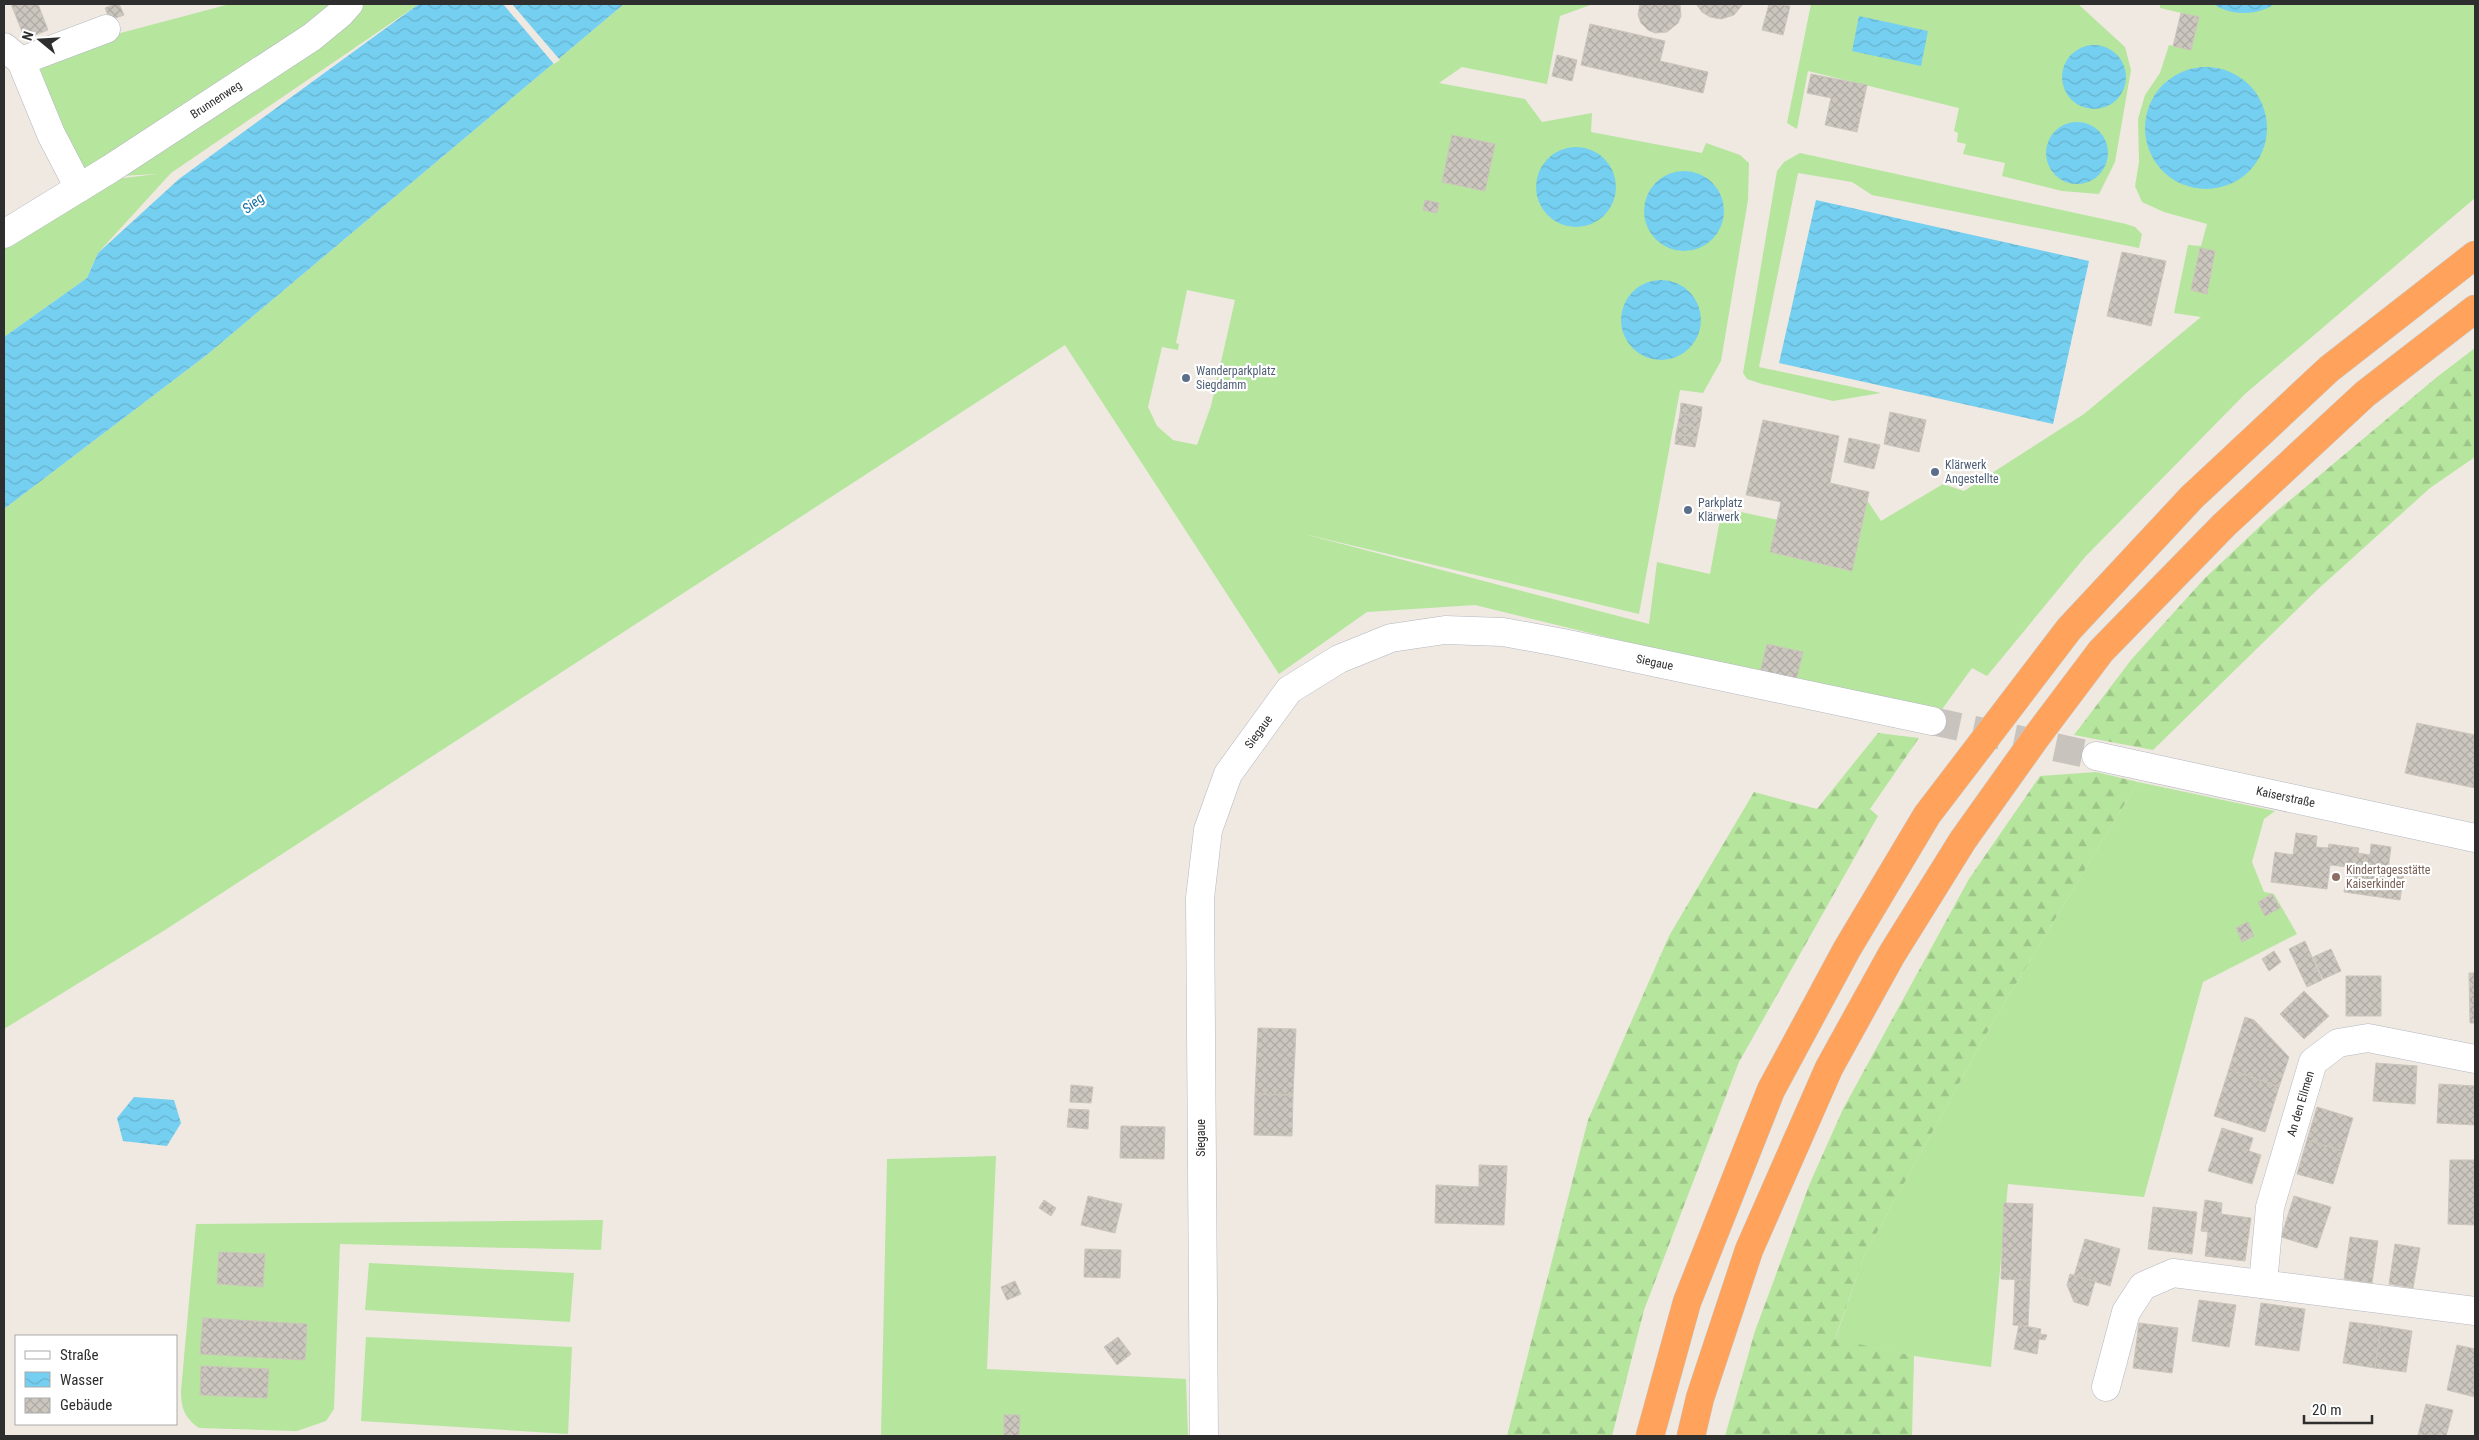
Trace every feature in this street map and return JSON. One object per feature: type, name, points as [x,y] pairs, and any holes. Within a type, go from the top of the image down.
[{"type":"highway","points":[[1650,1436],[1687,1302],[1771,1090],[1847,949],[1927,815],[2068,629],[2192,497],[2329,369],[2475,255]]},
{"type":"highway","points":[[1691,1436],[1700,1398],[1749,1250],[1829,1068],[1892,954],[1963,840],[2037,736],[2108,644],[2224,525],[2365,394],[2475,309]]},
{"type":"street","name":"Brunnenweg","points":[[4,234],[312,37],[349,4]]},
{"type":"street","points":[[78,188],[12,54],[106,30]]},
{"type":"street","name":"Siegaue","points":[[1204,1436],[1200,898],[1208,830],[1228,774],[1289,690],[1339,659],[1391,638],[1445,630],[1493,632],[1563,643],[1932,721]]},
{"type":"street","name":"Kaiserstraße","points":[[2096,756],[2475,838]]},
{"type":"street","name":"An den Ellmen","points":[[2263,1284],[2270,1207],[2313,1062],[2338,1043],[2368,1038],[2475,1058]]},
{"type":"street","points":[[2106,1387],[2126,1312],[2144,1286],[2173,1273],[2475,1311]]},
{"type":"green space","points":[[230,4],[330,4],[340,22],[359,4],[419,4],[171,173],[98,253],[87,278],[4,337],[4,229],[66,185],[157,174],[82,178],[37,61],[79,44]]},
{"type":"green space","points":[[624,4],[1593,4],[1560,16],[1547,84],[1462,67],[1439,83],[1525,99],[1542,122],[1592,113],[1591,132],[1702,153],[1706,143],[1740,155],[1749,163],[1748,200],[1721,361],[1703,393],[1680,390],[1639,614],[1300,533],[1649,624],[1657,562],[1710,574],[1720,519],[1739,522],[1741,512],[1778,520],[1770,552],[1851,571],[1867,500],[1881,521],[1943,484],[1964,491],[2084,414],[2201,317],[2174,313],[2188,245],[2201,246],[2207,224],[2164,212],[2142,202],[2135,186],[2139,162],[2138,119],[2145,95],[2160,73],[2169,45],[2191,50],[2199,17],[2160,8],[2160,4],[2475,4],[2475,198],[2245,394],[2085,557],[1987,676],[1972,668],[1940,712],[1902,709],[1475,605],[1367,612],[1279,674],[1065,345],[165,930],[4,1029],[4,509],[208,354]],"holes":[[[1187,290],[1235,300],[1211,406],[1197,445],[1173,440],[1157,426],[1148,407],[1162,347],[1178,350],[1179,344],[1176,343]]]},
{"type":"green space","points":[[1811,4],[2078,4],[2125,47],[2131,70],[2115,162],[2099,194],[2062,191],[2002,176],[2005,163],[1963,154],[1966,144],[1957,142],[1958,133],[1954,131],[1959,108],[1808,71],[1797,129],[1787,123]]},
{"type":"green space","points":[[1800,153],[2126,224],[2135,227],[2142,234],[2139,248],[1872,195],[1852,182],[1798,173],[1759,367],[1881,393],[1833,401],[1762,384],[1747,379],[1743,373],[1777,171],[1784,162]]},
{"type":"green space","points":[[2475,348],[2475,457],[2430,488],[2316,591],[2153,750],[2074,735],[2131,660],[2204,579],[2271,516],[2437,377]]},
{"type":"green space","points":[[1878,733],[1919,738],[1870,809],[1878,816],[1739,1062],[1644,1310],[1612,1436],[1507,1436],[1588,1120],[1669,936],[1754,792],[1817,809]]},
{"type":"green space","points":[[2096,772],[2138,782],[1994,1020],[1864,1256],[1835,1339],[1914,1356],[1912,1436],[1725,1436],[1755,1331],[1810,1183],[1843,1109],[1969,879],[2040,776]]},
{"type":"green space","points":[[2138,782],[2275,811],[2264,819],[2252,862],[2264,892],[2274,894],[2297,934],[2203,982],[2144,1197],[2008,1184],[1991,1367],[1914,1356],[1835,1340],[1864,1256],[1994,1020]]},
{"type":"green space","points":[[996,1156],[987,1369],[1186,1379],[1188,1436],[881,1436],[887,1159]]},
{"type":"green space","points":[[603,1220],[601,1250],[340,1244],[334,1409],[326,1421],[297,1431],[199,1428],[190,1421],[185,1412],[181,1391],[196,1224]]},
{"type":"green space","points":[[369,1263],[574,1273],[570,1322],[365,1310]]},
{"type":"green space","points":[[366,1337],[572,1347],[568,1434],[361,1421]]},
{"type":"water","name":"Sieg","points":[[419,4],[624,4],[208,354],[4,509],[4,337],[87,278],[98,253],[179,179]]},
{"type":"water","points":[[2213,4],[2275,4],[2260,11],[2244,13],[2228,11]]},
{"type":"water","points":[[1859,16],[1928,31],[1921,66],[1852,51]]},
{"type":"water","points":[[2094,45],[2112,50],[2117,54],[2121,59],[2126,77],[2121,95],[2117,100],[2112,104],[2094,109],[2076,104],[2071,100],[2067,95],[2062,77],[2067,59],[2071,54],[2076,50]]},
{"type":"water","points":[[2206,67],[2229,72],[2249,85],[2262,105],[2267,128],[2262,151],[2249,171],[2229,184],[2206,189],[2183,184],[2163,171],[2150,151],[2145,128],[2150,105],[2163,85],[2183,72]]},
{"type":"water","points":[[2077,122],[2089,125],[2099,131],[2105,141],[2108,153],[2105,165],[2099,175],[2089,181],[2077,184],[2065,181],[2055,175],[2049,165],[2046,153],[2049,141],[2055,131],[2065,125]]},
{"type":"water","points":[[1576,147],[1591,150],[1604,159],[1613,172],[1616,187],[1613,202],[1604,215],[1591,224],[1576,227],[1561,224],[1548,215],[1539,202],[1536,187],[1539,172],[1548,159],[1561,150]]},
{"type":"water","points":[[1684,171],[1699,174],[1712,183],[1721,196],[1724,211],[1721,226],[1712,239],[1699,248],[1684,251],[1669,248],[1656,239],[1647,226],[1644,211],[1647,196],[1656,183],[1669,174]]},
{"type":"water","points":[[1816,200],[2089,261],[2053,424],[1779,363]]},
{"type":"water","points":[[1661,280],[1676,283],[1689,292],[1698,305],[1701,320],[1698,335],[1689,348],[1676,357],[1661,360],[1646,357],[1633,348],[1624,335],[1621,320],[1624,305],[1633,292],[1646,283]]},
{"type":"water","points":[[134,1097],[174,1100],[181,1123],[167,1146],[123,1141],[117,1118]]},
{"type":"pier","points":[[503,4],[512,4],[560,60],[554,64]]},
{"type":"building","points":[[11,4],[38,4],[48,30],[25,39]]},
{"type":"building","points":[[119,4],[124,15],[110,20],[105,8]]},
{"type":"building","points":[[1640,4],[1680,4],[1681,16],[1678,23],[1667,32],[1655,33],[1648,30],[1641,23],[1638,15]]},
{"type":"building","points":[[1696,4],[1743,4],[1734,15],[1721,19],[1710,17],[1702,12]]},
{"type":"building","points":[[1769,4],[1790,6],[1783,35],[1762,30]]},
{"type":"building","points":[[2181,13],[2199,17],[2191,50],[2173,46]]},
{"type":"building","points":[[1590,24],[1665,41],[1660,61],[1708,72],[1703,93],[1581,65]]},
{"type":"building","points":[[1557,55],[1577,60],[1572,81],[1552,76]]},
{"type":"building","points":[[1811,74],[1867,85],[1857,132],[1825,125],[1831,98],[1807,93]]},
{"type":"building","points":[[1452,135],[1495,144],[1485,191],[1442,182]]},
{"type":"building","points":[[1425,200],[1439,203],[1437,213],[1423,210]]},
{"type":"building","points":[[2200,248],[2215,251],[2207,294],[2191,290]]},
{"type":"building","points":[[2122,252],[2166,261],[2151,326],[2107,316]]},
{"type":"building","points":[[1681,403],[1702,407],[1701,417],[1680,414]]},
{"type":"building","points":[[1890,412],[1926,420],[1919,452],[1884,444]]},
{"type":"building","points":[[1680,414],[1701,417],[1699,427],[1678,424]]},
{"type":"building","points":[[1763,420],[1839,436],[1830,483],[1869,492],[1852,571],[1770,552],[1781,502],[1746,495]]},
{"type":"building","points":[[1678,424],[1699,427],[1697,437],[1676,434]]},
{"type":"building","points":[[1676,434],[1697,437],[1695,447],[1675,444]]},
{"type":"building","points":[[1849,438],[1880,445],[1874,469],[1844,462]]},
{"type":"building","points":[[1767,644],[1803,652],[1796,681],[1760,673]]},
{"type":"building","points":[[2417,723],[2475,735],[2475,788],[2405,773]]},
{"type":"building","points":[[2296,833],[2317,836],[2316,847],[2328,848],[2329,844],[2359,848],[2358,853],[2370,855],[2371,844],[2391,847],[2388,869],[2404,871],[2400,900],[2344,892],[2348,867],[2330,865],[2327,889],[2271,882],[2275,852],[2293,855]]},
{"type":"building","points":[[2272,894],[2280,908],[2265,916],[2258,902]]},
{"type":"building","points":[[2248,922],[2254,936],[2242,942],[2236,928]]},
{"type":"building","points":[[2305,941],[2322,980],[2307,987],[2289,949]]},
{"type":"building","points":[[2331,949],[2341,971],[2323,979],[2313,957]]},
{"type":"building","points":[[2274,951],[2281,962],[2269,971],[2262,959]]},
{"type":"building","points":[[2469,973],[2475,973],[2475,1023],[2470,1023]]},
{"type":"building","points":[[2346,976],[2381,976],[2381,1016],[2346,1016]]},
{"type":"building","points":[[2304,991],[2329,1016],[2304,1039],[2280,1014]]},
{"type":"building","points":[[2245,1017],[2254,1020],[2289,1057],[2279,1087],[2229,1069]]},
{"type":"building","points":[[1258,1028],[1296,1029],[1293,1095],[1255,1094]]},
{"type":"building","points":[[2376,1063],[2417,1066],[2415,1104],[2373,1101]]},
{"type":"building","points":[[2229,1069],[2279,1087],[2265,1132],[2214,1116]]},
{"type":"building","points":[[2439,1084],[2475,1086],[2475,1125],[2437,1123]]},
{"type":"building","points":[[1071,1085],[1093,1087],[1091,1103],[1070,1102]]},
{"type":"building","points":[[1255,1094],[1293,1095],[1292,1136],[1254,1135]]},
{"type":"building","points":[[2317,1107],[2353,1118],[2343,1151],[2307,1140]]},
{"type":"building","points":[[1069,1109],[1089,1110],[1088,1129],[1067,1127]]},
{"type":"building","points":[[1121,1126],[1165,1127],[1164,1159],[1120,1158]]},
{"type":"building","points":[[2222,1128],[2253,1138],[2249,1151],[2261,1155],[2252,1184],[2208,1171]]},
{"type":"building","points":[[2307,1140],[2343,1151],[2333,1184],[2297,1174]]},
{"type":"building","points":[[2450,1160],[2475,1160],[2475,1225],[2448,1224]]},
{"type":"building","points":[[1479,1165],[1507,1166],[1504,1225],[1435,1223],[1436,1185],[1479,1187]]},
{"type":"building","points":[[1088,1196],[1122,1204],[1115,1233],[1081,1225]]},
{"type":"building","points":[[2294,1196],[2331,1207],[2317,1248],[2281,1237]]},
{"type":"building","points":[[1044,1200],[1056,1208],[1051,1216],[1039,1208]]},
{"type":"building","points":[[2205,1200],[2222,1203],[2221,1214],[2251,1218],[2245,1261],[2205,1256],[2208,1232],[2201,1231]]},
{"type":"building","points":[[2004,1203],[2033,1204],[2030,1280],[2001,1279]]},
{"type":"building","points":[[2153,1207],[2197,1212],[2192,1254],[2148,1249]]},
{"type":"building","points":[[2350,1237],[2378,1241],[2372,1283],[2344,1279]]},
{"type":"building","points":[[2085,1239],[2120,1249],[2110,1286],[2074,1276]]},
{"type":"building","points":[[2395,1244],[2420,1248],[2413,1288],[2389,1284]]},
{"type":"building","points":[[1085,1249],[1121,1250],[1120,1278],[1084,1277]]},
{"type":"building","points":[[219,1252],[265,1254],[263,1287],[217,1284]]},
{"type":"building","points":[[2070,1274],[2095,1281],[2088,1306],[2074,1302],[2067,1285]]},
{"type":"building","points":[[2015,1280],[2030,1280],[2028,1326],[2013,1325]]},
{"type":"building","points":[[1015,1281],[1021,1294],[1007,1300],[1001,1287]]},
{"type":"building","points":[[2199,1300],[2236,1305],[2229,1347],[2192,1341]]},
{"type":"building","points":[[2261,1303],[2305,1309],[2299,1351],[2255,1345]]},
{"type":"building","points":[[203,1318],[307,1324],[305,1360],[200,1354]]},
{"type":"building","points":[[2350,1322],[2381,1326],[2375,1368],[2343,1363]]},
{"type":"building","points":[[2139,1323],[2178,1328],[2172,1373],[2133,1368]]},
{"type":"building","points":[[2019,1325],[2041,1329],[2040,1334],[2047,1335],[2045,1340],[2039,1339],[2037,1354],[2014,1349]]},
{"type":"building","points":[[2381,1326],[2412,1331],[2406,1372],[2375,1368]]},
{"type":"building","points":[[1118,1337],[1131,1354],[1117,1365],[1104,1347]]},
{"type":"building","points":[[2457,1345],[2475,1349],[2475,1397],[2447,1390]]},
{"type":"building","points":[[201,1366],[269,1369],[267,1398],[200,1395]]},
{"type":"building","points":[[2426,1404],[2453,1410],[2446,1436],[2418,1435]]},
{"type":"building","points":[[1004,1415],[1020,1415],[1019,1436],[1004,1436]]},
{"type":"tunnel","points":[[1932,721],[2096,756]]},
{"type":"place","name":"Wanderparkplatz Siegdamm","points":[[1186,378]]},
{"type":"place","name":"Klärwerk Angestellte","points":[[1935,472]]},
{"type":"place","name":"Parkplatz Klärwerk","points":[[1688,510]]},
{"type":"place","name":"Kindertagesstätte Kaiserkinder","points":[[2336,877]]}]
